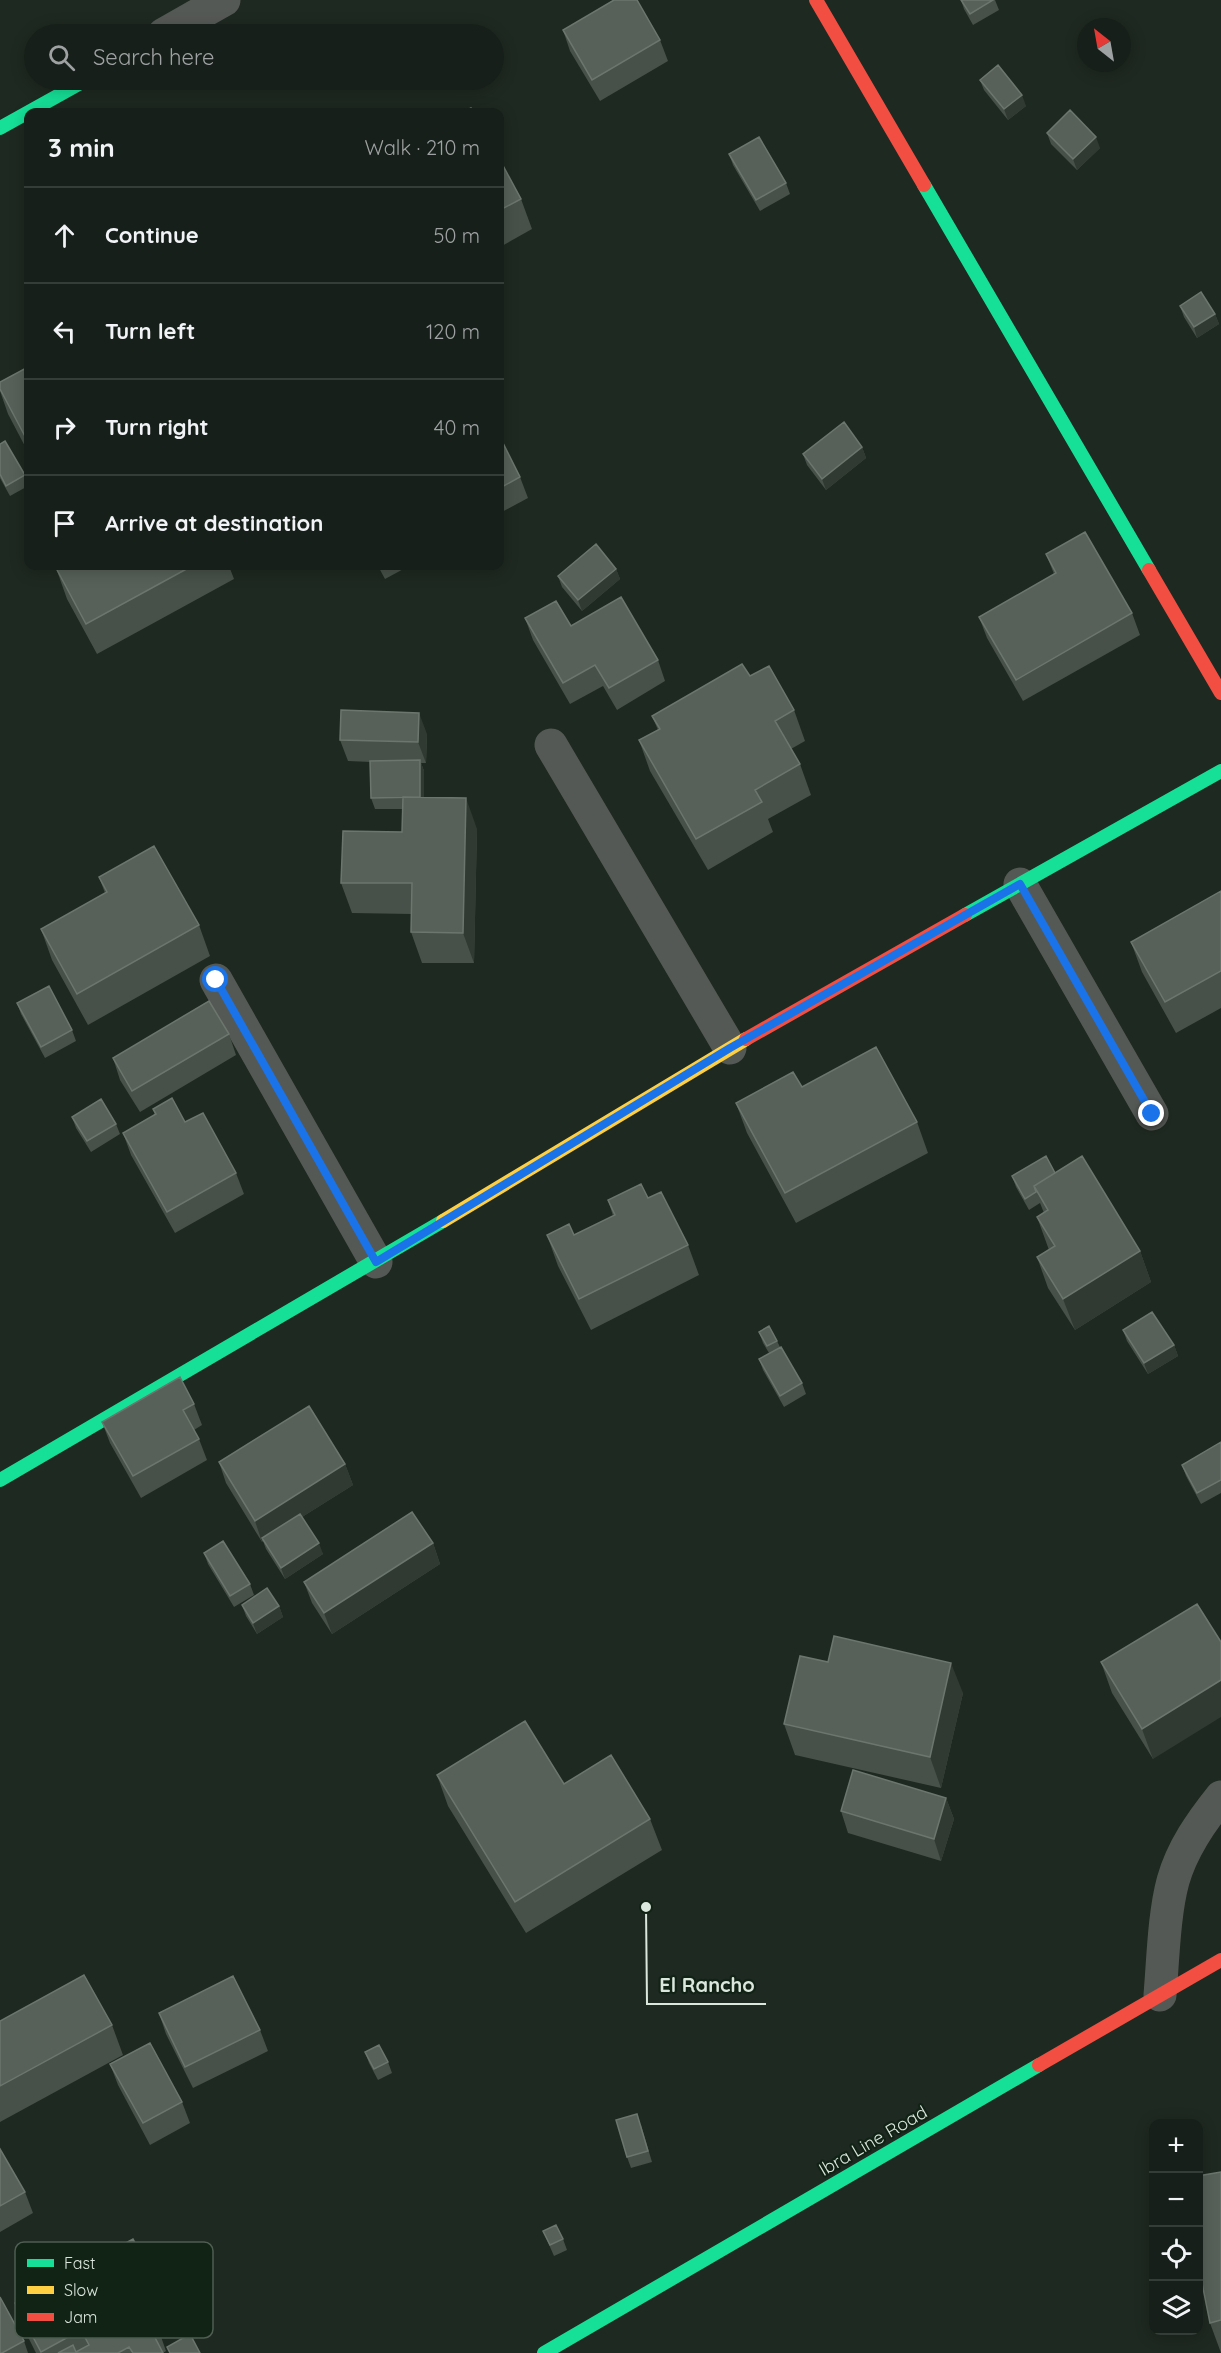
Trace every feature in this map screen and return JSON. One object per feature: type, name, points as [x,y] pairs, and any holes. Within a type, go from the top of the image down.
[{"type":"street","points":[[182,24],[224,0]]},
{"type":"street","points":[[816,0],[1221,693]]},
{"type":"street","points":[[38,108],[69,90]]},
{"type":"street","points":[[551,745],[730,1048]]},
{"type":"street","points":[[0,1480],[376,1262],[730,1048],[1221,771]]},
{"type":"street","points":[[1020,884],[1152,1114]]},
{"type":"street","points":[[216,980],[376,1262]]},
{"type":"street","points":[[1160,1995],[1174,1880],[1185,1849],[1221,1797]]},
{"type":"street","name":"Ibra Line Road","points":[[544,2353],[1221,1960]]},
{"type":"building","points":[[614,0],[637,0],[660,40],[592,80],[563,30]]},
{"type":"building","points":[[961,0],[993,0],[970,14]]},
{"type":"building","points":[[998,65],[1022,95],[1004,109],[980,80]]},
{"type":"building","points":[[1070,110],[1096,137],[1073,159],[1047,133]]},
{"type":"building","points":[[759,137],[786,183],[756,200],[729,154]]},
{"type":"building","points":[[504,167],[521,199],[504,208]]},
{"type":"building","points":[[1201,292],[1215,314],[1194,327],[1180,306]]},
{"type":"building","points":[[24,369],[24,434],[0,389],[0,382]]},
{"type":"building","points":[[844,422],[862,447],[822,479],[803,454]]},
{"type":"building","points":[[5,441],[24,473],[24,476],[6,486],[0,474],[0,444]]},
{"type":"building","points":[[504,445],[520,477],[504,486]]},
{"type":"building","points":[[1085,532],[1132,613],[1016,680],[979,617],[1056,573],[1046,554]]},
{"type":"building","points":[[596,544],[616,569],[578,600],[558,576]]},
{"type":"building","points":[[57,570],[185,570],[86,624]]},
{"type":"building","points":[[621,597],[658,660],[609,688],[595,665],[563,683],[525,618],[556,601],[571,626]]},
{"type":"building","points":[[742,664],[750,676],[769,666],[794,710],[775,721],[800,764],[755,790],[762,802],[696,839],[639,740],[660,729],[652,716]]},
{"type":"building","points":[[341,710],[419,713],[418,742],[340,740]]},
{"type":"building","points":[[420,760],[420,797],[371,798],[370,761]]},
{"type":"building","points":[[403,797],[466,798],[463,933],[411,932],[412,883],[341,883],[343,831],[402,832]]},
{"type":"building","points":[[154,846],[199,925],[77,994],[41,929],[107,892],[99,877]]},
{"type":"building","points":[[1221,891],[1221,971],[1165,1002],[1131,942]]},
{"type":"building","points":[[49,986],[72,1030],[41,1047],[17,1003]]},
{"type":"building","points":[[209,1001],[229,1034],[132,1091],[113,1058]]},
{"type":"building","points":[[876,1047],[917,1122],[785,1193],[736,1103],[793,1072],[802,1087]]},
{"type":"building","points":[[172,1098],[185,1122],[203,1113],[236,1173],[167,1212],[123,1133],[156,1114],[153,1109]]},
{"type":"building","points":[[101,1099],[116,1124],[87,1141],[72,1117]]},
{"type":"building","points":[[1046,1156],[1055,1173],[1034,1186],[1036,1192],[1025,1199],[1012,1176]]},
{"type":"building","points":[[1082,1156],[1140,1251],[1063,1299],[1037,1257],[1055,1246],[1037,1217],[1048,1210],[1034,1186]]},
{"type":"building","points":[[641,1184],[648,1198],[661,1192],[688,1245],[579,1299],[547,1235],[569,1224],[574,1235],[615,1215],[608,1200]]},
{"type":"building","points":[[1152,1312],[1174,1345],[1144,1363],[1123,1330]]},
{"type":"building","points":[[769,1326],[777,1341],[767,1346],[759,1332]]},
{"type":"building","points":[[781,1347],[802,1383],[780,1396],[759,1359]]},
{"type":"building","points":[[180,1377],[194,1404],[183,1410],[199,1439],[133,1476],[102,1422]]},
{"type":"building","points":[[309,1406],[345,1464],[255,1521],[219,1462]]},
{"type":"building","points":[[1221,1442],[1221,1480],[1197,1493],[1182,1465]]},
{"type":"building","points":[[412,1512],[433,1543],[324,1613],[304,1582]]},
{"type":"building","points":[[300,1514],[319,1543],[281,1568],[262,1538]]},
{"type":"building","points":[[223,1541],[250,1584],[230,1596],[204,1553]]},
{"type":"building","points":[[267,1588],[279,1606],[253,1623],[242,1605]]},
{"type":"building","points":[[1197,1604],[1221,1642],[1221,1680],[1142,1729],[1101,1662]]},
{"type":"building","points":[[834,1636],[951,1663],[930,1757],[784,1724],[800,1656],[828,1662]]},
{"type":"building","points":[[525,1721],[564,1784],[611,1755],[650,1819],[515,1902],[437,1775]]},
{"type":"building","points":[[853,1770],[946,1798],[934,1839],[841,1811]]},
{"type":"building","points":[[84,1975],[112,2025],[0,2086],[0,2021]]},
{"type":"building","points":[[233,1976],[260,2030],[185,2067],[159,2013]]},
{"type":"building","points":[[150,2043],[182,2102],[143,2123],[110,2064]]},
{"type":"building","points":[[379,2045],[388,2062],[374,2069],[365,2052]]},
{"type":"building","points":[[637,2114],[648,2151],[627,2157],[616,2120]]},
{"type":"building","points":[[0,2149],[25,2192],[0,2206]]},
{"type":"building","points":[[1221,2172],[1221,2320],[1210,2323],[1203,2288],[1203,2175]]},
{"type":"building","points":[[556,2225],[563,2239],[550,2245],[543,2231]]},
{"type":"building","points":[[0,2297],[15,2324],[15,2338],[22,2338],[24,2341],[0,2353]]},
{"type":"building","points":[[34,2338],[66,2338],[41,2352]]},
{"type":"building","points":[[85,2338],[155,2338],[163,2353],[133,2353],[129,2347],[118,2353],[58,2353],[73,2345],[76,2352],[89,2345]]},
{"type":"building","points":[[183,2338],[192,2338],[200,2353],[170,2353],[167,2347]]},
{"type":"traffic: fast","points":[[36,108],[68,90]]},
{"type":"traffic: fast","points":[[0,128],[24,115]]},
{"type":"traffic: fast","points":[[924,185],[1149,570]]},
{"type":"traffic: fast","points":[[965,915],[1221,771]]},
{"type":"traffic: fast","points":[[0,1480],[443,1221]]},
{"type":"traffic: fast","points":[[544,2353],[1039,2065]]},
{"type":"traffic: slow","points":[[443,1221],[746,1039]]},
{"type":"traffic: jam","points":[[816,0],[924,185]]},
{"type":"traffic: jam","points":[[1149,570],[1221,693]]},
{"type":"traffic: jam","points":[[746,1039],[965,915]]},
{"type":"traffic: jam","points":[[1039,2065],[1221,1960]]},
{"type":"place","name":"El Rancho","points":[[646,1907]]},
{"type":"route","points":[[216,980],[376,1262],[730,1048],[1020,884],[1152,1114]]}]
